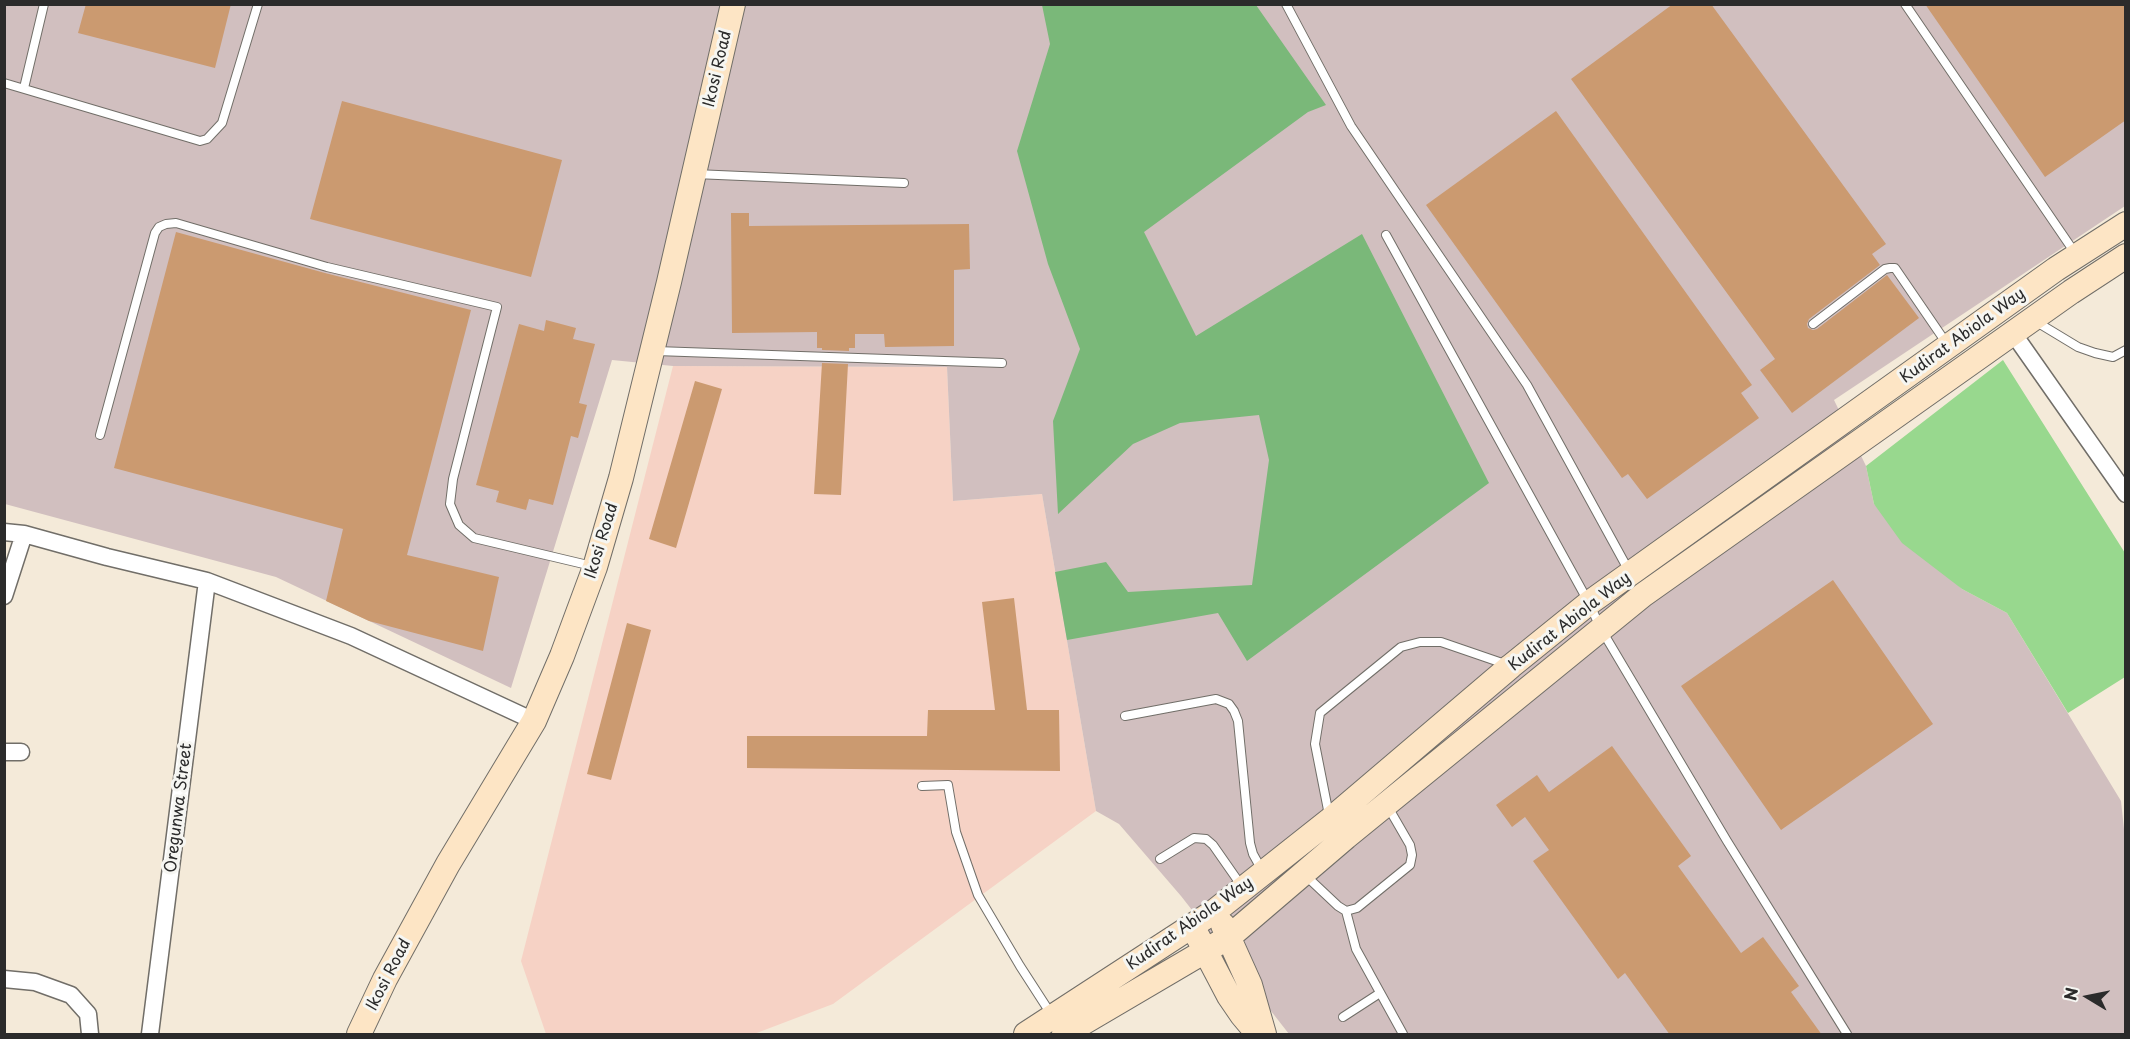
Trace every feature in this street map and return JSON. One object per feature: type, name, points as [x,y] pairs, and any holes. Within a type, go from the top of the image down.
[{"type":"main road","name":"Ikosi Road","points":[[359,1035],[386,979],[448,864],[534,721],[596,567],[621,478],[652,351],[733,4]]},
{"type":"main road","name":"Kudirat Abiola Way","points":[[1026,1035],[1059,1026],[1205,952],[1229,937],[1386,804],[1601,629],[1637,585],[1949,346],[2126,224]]},
{"type":"main road","name":"Kudirat Abiola Way","points":[[1059,1026],[1215,911],[1330,820],[1511,666],[1589,603],[1637,585],[2126,256]]},
{"type":"main road","points":[[1215,911],[1250,985],[1264,1035]]},
{"type":"main road","points":[[1192,926],[1235,1005],[1258,1035]]},
{"type":"street","points":[[2023,326],[2126,494]]},
{"type":"street","points":[[4,532],[24,534],[207,581],[351,636],[534,721]]},
{"type":"street","points":[[4,596],[24,534]]},
{"type":"street","name":"Oregunwa Street","points":[[150,1035],[207,581]]},
{"type":"street","points":[[4,979],[35,982],[71,995],[88,1014],[90,1035]]},
{"type":"lane","points":[[24,88],[44,4]]},
{"type":"lane","points":[[4,83],[200,141],[207,139],[222,123],[258,4]]},
{"type":"lane","points":[[1286,4],[1351,126],[1527,385],[1637,585]]},
{"type":"lane","points":[[1905,4],[2077,256]]},
{"type":"lane","points":[[694,174],[904,183]]},
{"type":"lane","points":[[100,435],[155,232],[166,224],[176,223],[327,267],[497,307],[453,479],[450,504],[459,525],[474,538],[596,567]]},
{"type":"lane","points":[[1386,235],[1589,603],[1601,629],[1846,1035]]},
{"type":"lane","points":[[1813,324],[1885,268],[1895,268],[1949,346]]},
{"type":"lane","points":[[2023,326],[2095,353],[2113,357],[2126,350]]},
{"type":"lane","points":[[652,351],[1002,363]]},
{"type":"lane","points":[[1330,820],[1315,744],[1320,713],[1401,647],[1420,642],[1441,642],[1511,666]]},
{"type":"lane","points":[[1125,716],[1216,699],[1229,704],[1238,722],[1250,843],[1263,872]]},
{"type":"lane","points":[[922,786],[948,785],[956,832],[978,895],[1059,1026]]},
{"type":"lane","points":[[1346,911],[1356,908],[1410,865],[1412,855],[1410,845],[1386,804]]},
{"type":"lane","points":[[1160,859],[1194,838],[1206,840],[1213,845],[1243,888]]},
{"type":"lane","points":[[1303,873],[1346,911],[1356,950],[1403,1035]]},
{"type":"lane","points":[[1343,1017],[1380,993]]},
{"type":"shaded area","points":[[4,5],[2125,5],[2125,206],[1834,400],[1866,466],[1874,504],[1962,589],[2007,613],[2121,801],[2126,848],[2125,1034],[1289,1034],[1181,896],[1119,824],[1096,811],[1042,494],[953,501],[947,367],[673,366],[612,360],[511,688],[276,577],[5,504]]},
{"type":"shaded area","points":[[673,366],[947,367],[953,501],[1042,494],[1096,811],[833,1004],[754,1034],[546,1034],[521,961]]},
{"type":"green space","points":[[1042,5],[1256,5],[1326,105],[1308,112],[1144,232],[1196,336],[1362,234],[1489,483],[1247,661],[1218,613],[1067,640],[1055,572],[1106,562],[1128,592],[1252,585],[1269,460],[1259,415],[1180,423],[1133,444],[1058,514],[1053,421],[1080,349],[1048,264],[1017,151],[1050,44]]},
{"type":"green space","points":[[2003,360],[2125,553],[2125,677],[2068,713],[2007,613],[1962,589],[1902,543],[1874,504],[1866,466]]},
{"type":"building","points":[[86,4],[231,4],[215,68],[78,33]]},
{"type":"building","points":[[1673,4],[1711,4],[1886,244],[1872,254],[1880,265],[1809,319],[1808,328],[1817,329],[1887,275],[1919,318],[1792,413],[1760,370],[1775,359],[1571,79]]},
{"type":"building","points":[[1925,4],[2126,4],[2126,120],[2045,177]]},
{"type":"building","points":[[342,101],[562,160],[531,277],[310,219]]},
{"type":"building","points":[[1556,111],[1752,385],[1741,393],[1759,418],[1647,499],[1628,474],[1622,478],[1426,205]]},
{"type":"building","points":[[731,213],[749,213],[749,226],[969,224],[970,269],[954,270],[954,346],[885,347],[884,334],[855,334],[855,348],[849,348],[849,351],[822,350],[822,348],[817,348],[817,332],[732,333]]},
{"type":"building","points":[[176,232],[471,310],[407,555],[499,577],[483,651],[369,621],[326,601],[343,529],[114,468]]},
{"type":"building","points":[[546,320],[576,328],[573,339],[595,344],[579,403],[587,405],[578,438],[571,436],[553,505],[529,499],[526,510],[496,502],[499,491],[476,485],[519,324],[544,331]]},
{"type":"building","points":[[822,363],[848,364],[841,495],[814,494]]},
{"type":"building","points":[[695,381],[722,389],[676,548],[649,539]]},
{"type":"building","points":[[1833,580],[1933,724],[1781,830],[1681,686]]},
{"type":"building","points":[[1014,598],[1027,710],[1059,710],[1060,771],[747,768],[747,736],[927,736],[928,710],[995,710],[982,602]]},
{"type":"building","points":[[627,623],[651,630],[611,780],[587,774]]},
{"type":"building","points":[[1612,746],[1691,856],[1678,866],[1741,953],[1763,937],[1799,986],[1791,992],[1822,1035],[1670,1035],[1625,973],[1618,979],[1533,861],[1549,850],[1525,817],[1512,827],[1496,805],[1537,775],[1549,792]]}]
